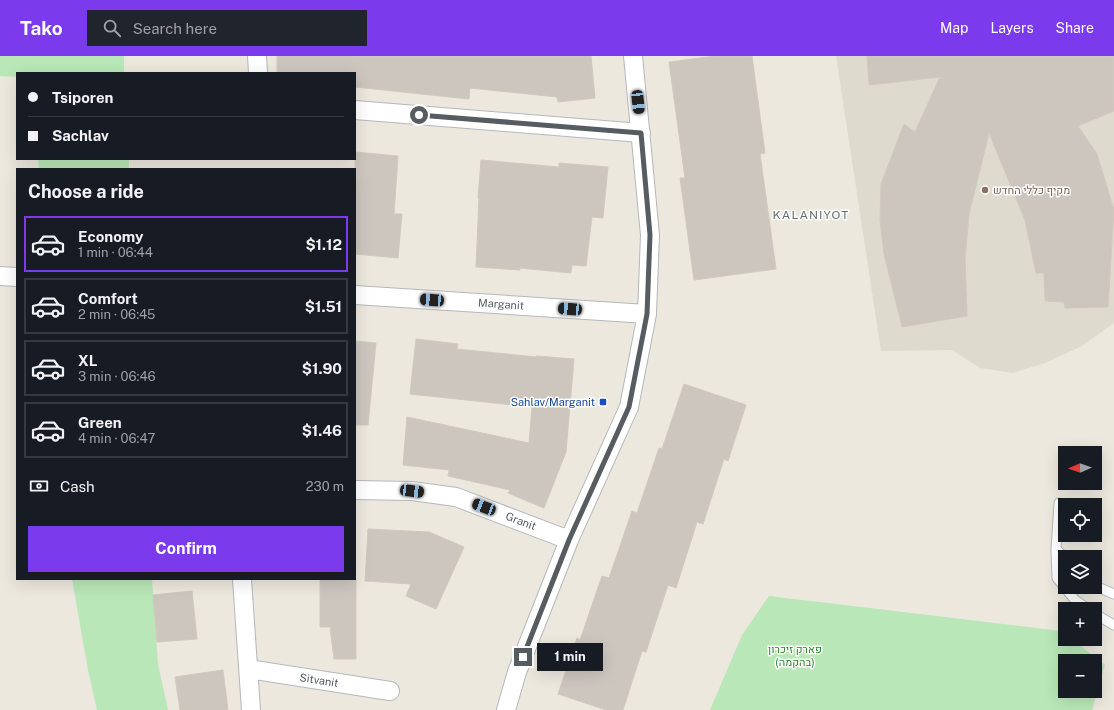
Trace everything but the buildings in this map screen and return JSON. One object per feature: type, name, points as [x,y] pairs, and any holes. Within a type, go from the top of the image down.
[{"type":"street","points":[[257,56],[258,72]]},
{"type":"street","points":[[506,710],[517,672],[569,540],[629,407],[647,314],[650,235],[633,56]]},
{"type":"street","points":[[356,110],[641,133]]},
{"type":"street","points":[[0,276],[16,276]]},
{"type":"street","name":"Marganit","points":[[356,295],[647,314]]},
{"type":"street","name":"Granit","points":[[356,490],[412,491],[456,497],[569,540]]},
{"type":"street","points":[[242,580],[251,710]]},
{"type":"street","name":"Sitvanit","points":[[248,669],[390,691]]},
{"type":"lane","points":[[1058,518],[1056,549],[1057,578],[1078,602]]},
{"type":"lane","points":[[1102,589],[1114,594]]},
{"type":"lane","points":[[1102,618],[1114,625]]},
{"type":"shaded area","name":"מקיף כללי החדש","points":[[836,56],[1114,56],[1114,323],[1082,346],[1045,363],[1013,373],[980,368],[952,350],[881,351]]},
{"type":"green space","points":[[0,56],[124,56],[124,72],[16,72],[16,77],[0,76]]},
{"type":"green space","points":[[38,160],[129,160],[129,168],[39,168]]},
{"type":"green space","points":[[72,580],[152,580],[158,664],[168,710],[97,710],[88,670]]},
{"type":"green space","name":"פארק זיכרון (בהקמה)","points":[[769,596],[1058,631],[1058,646],[1081,646],[1091,654],[1058,654],[1058,698],[1095,698],[1092,710],[710,710],[742,635]]},
{"type":"green space","name":"פארק זיכרון (בהקמה)","points":[[1102,663],[1105,665],[1102,675]]},
{"type":"place","name":"מקיף כללי החדש","points":[[985,190]]},
{"type":"place","name":"Sahlav/Marganit","points":[[603,402]]},
{"type":"district","name":"KALANIYOT","points":[[811,215]]},
{"type":"route","points":[[419,115],[641,133],[650,235],[647,314],[629,407],[569,540],[523,657]]}]
